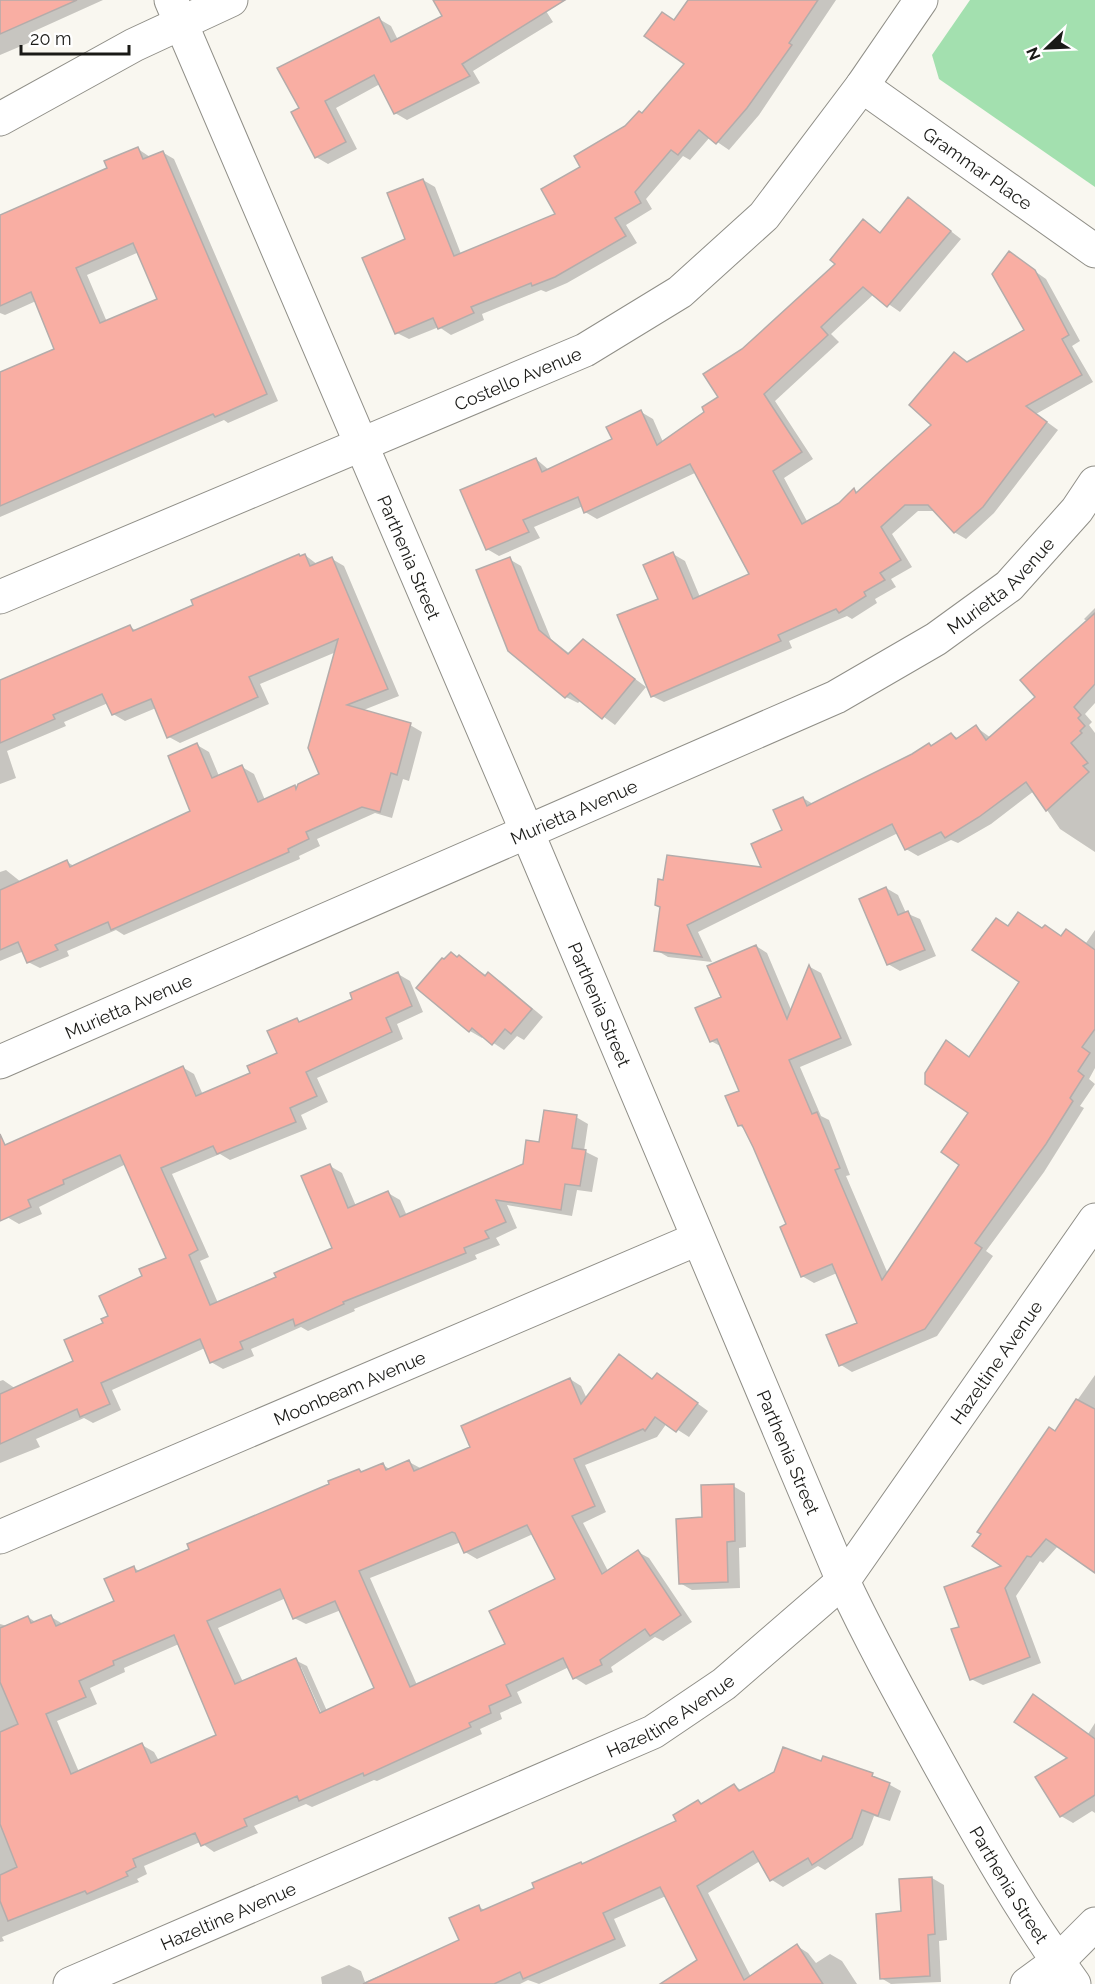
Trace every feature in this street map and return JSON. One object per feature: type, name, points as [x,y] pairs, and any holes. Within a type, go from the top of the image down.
[{"type":"street","points":[[0,119],[175,11],[231,0]]},
{"type":"street","name":"Costello Avenue","points":[[0,597],[585,350],[680,292],[764,216],[862,86],[921,0]]},
{"type":"street","name":"Parthenia Street","points":[[175,11],[528,834],[843,1581],[872,1642],[972,1823],[1066,1973]]},
{"type":"street","name":"Grammar Place","points":[[862,86],[1095,251]]},
{"type":"street","name":"Murietta Avenue","points":[[0,1062],[528,834],[836,697],[936,639],[1009,586],[1077,510],[1095,483]]},
{"type":"street","name":"Hazeltine Avenue","points":[[70,1984],[653,1732],[724,1684],[843,1581],[1095,1220]]},
{"type":"street","name":"Moonbeam Avenue","points":[[0,1537],[697,1239]]},
{"type":"street","points":[[1027,1984],[1066,1973],[1095,1924]]},
{"type":"green space","points":[[970,0],[1095,0],[1095,187],[939,79],[932,55]]},
{"type":"building","points":[[0,0],[77,0],[0,34]]},
{"type":"building","points":[[433,0],[565,0],[462,64],[470,76],[394,114],[374,75],[325,101],[346,142],[315,158],[291,112],[299,108],[277,68],[379,17],[391,42],[442,16]]},
{"type":"building","points":[[688,0],[818,0],[789,43],[792,45],[747,108],[716,144],[699,130],[678,155],[671,150],[635,192],[641,203],[615,218],[626,236],[555,277],[532,286],[531,283],[471,307],[474,313],[438,329],[433,318],[395,334],[362,258],[405,239],[387,193],[423,179],[454,256],[555,214],[541,189],[580,167],[574,156],[625,126],[639,111],[642,113],[684,64],[644,36],[662,12],[674,20]]},
{"type":"building","points":[[138,147],[143,159],[163,151],[267,394],[215,417],[213,414],[0,506],[0,372],[54,349],[31,292],[0,306],[0,215],[107,168],[104,161]],"holes":[[[133,243],[157,299],[100,323],[76,268]]]},
{"type":"building","points":[[908,197],[951,231],[887,307],[863,287],[821,327],[828,335],[764,394],[802,452],[773,471],[802,524],[839,503],[854,488],[856,493],[931,425],[909,405],[954,352],[967,362],[1024,330],[992,274],[1009,251],[1035,270],[1069,335],[1062,339],[1082,375],[1026,406],[1047,422],[983,507],[954,533],[928,505],[905,505],[881,527],[901,560],[880,573],[885,580],[864,592],[866,596],[839,613],[836,609],[778,635],[781,641],[651,697],[617,615],[658,599],[643,565],[673,552],[693,599],[749,574],[690,464],[584,513],[578,497],[523,520],[529,532],[486,550],[460,490],[536,458],[542,472],[612,439],[606,427],[641,410],[657,445],[704,412],[702,407],[718,397],[703,374],[742,349],[835,264],[830,260],[863,219],[880,233]]},
{"type":"building","points":[[299,554],[300,556],[305,554],[310,566],[332,557],[388,689],[347,705],[411,723],[397,775],[391,773],[380,812],[362,807],[306,832],[309,839],[288,849],[289,852],[111,930],[108,922],[55,945],[58,950],[27,963],[18,942],[0,950],[0,890],[67,860],[70,867],[190,811],[168,756],[197,743],[212,778],[242,765],[258,802],[295,785],[296,789],[298,784],[319,774],[308,748],[338,639],[249,677],[258,697],[167,738],[151,699],[112,715],[102,694],[53,715],[55,719],[0,743],[0,680],[130,625],[133,631],[193,605],[191,600]]},
{"type":"building","points":[[510,557],[539,630],[568,654],[583,639],[635,679],[602,719],[570,693],[565,698],[508,651],[476,570]]},
{"type":"building","points":[[1095,613],[1095,684],[1074,707],[1081,715],[1078,718],[1085,726],[1080,731],[1082,733],[1071,743],[1088,763],[1083,766],[1089,772],[1046,811],[1026,782],[979,817],[945,838],[941,832],[905,850],[892,824],[687,925],[702,957],[654,951],[660,907],[655,905],[658,879],[663,880],[667,855],[761,867],[751,844],[782,830],[773,810],[803,797],[807,806],[912,754],[929,743],[931,746],[951,733],[956,739],[976,725],[986,740],[1035,697],[1020,680]]},
{"type":"building","points":[[886,887],[898,915],[908,911],[925,950],[887,965],[859,899]]},
{"type":"building","points":[[1018,912],[1042,928],[1045,925],[1061,936],[1066,929],[1095,950],[1095,1029],[1082,1047],[1090,1053],[1078,1071],[1084,1076],[1070,1098],[1073,1101],[1046,1144],[975,1243],[982,1248],[925,1329],[839,1366],[826,1335],[857,1323],[832,1264],[801,1277],[780,1227],[786,1224],[753,1147],[742,1125],[738,1126],[725,1096],[739,1091],[717,1039],[710,1042],[695,1008],[721,997],[707,966],[756,945],[787,1019],[809,965],[841,1038],[789,1060],[812,1114],[817,1112],[840,1168],[835,1170],[882,1280],[959,1165],[941,1152],[968,1113],[925,1084],[925,1073],[946,1040],[969,1057],[1019,982],[972,950],[996,918],[1008,926]]},
{"type":"building","points":[[451,952],[457,957],[459,955],[485,976],[488,972],[532,1009],[511,1034],[505,1029],[492,1045],[472,1028],[469,1032],[416,988],[442,958],[444,959]]},
{"type":"building","points":[[398,972],[412,1006],[386,1018],[392,1032],[306,1072],[317,1096],[290,1108],[296,1122],[217,1154],[213,1146],[161,1168],[198,1250],[189,1255],[210,1305],[276,1277],[274,1273],[332,1248],[301,1176],[330,1164],[348,1208],[388,1191],[400,1217],[523,1164],[526,1140],[539,1142],[544,1110],[577,1115],[572,1148],[586,1150],[580,1186],[565,1184],[561,1210],[496,1200],[506,1222],[485,1231],[489,1238],[464,1248],[466,1253],[343,1302],[344,1304],[295,1326],[293,1319],[240,1342],[243,1349],[210,1363],[200,1339],[101,1383],[110,1404],[80,1417],[77,1409],[0,1444],[0,1394],[73,1361],[64,1340],[103,1323],[101,1319],[108,1316],[99,1296],[142,1276],[139,1269],[166,1258],[120,1155],[63,1180],[64,1184],[28,1200],[31,1207],[0,1221],[0,1134],[5,1145],[183,1066],[196,1096],[250,1073],[247,1066],[277,1053],[267,1031],[297,1018],[299,1022],[352,999],[350,993]]},
{"type":"building","points":[[619,1354],[652,1379],[657,1373],[698,1403],[676,1432],[655,1417],[645,1431],[643,1429],[574,1459],[595,1506],[572,1516],[602,1574],[638,1550],[681,1615],[650,1636],[645,1629],[600,1660],[602,1665],[573,1679],[563,1658],[506,1685],[511,1696],[489,1706],[491,1713],[469,1723],[471,1727],[364,1776],[363,1773],[299,1801],[297,1796],[244,1819],[247,1826],[201,1846],[195,1833],[133,1859],[136,1867],[126,1872],[128,1876],[87,1894],[85,1891],[8,1921],[0,1901],[0,1875],[17,1867],[0,1824],[0,1732],[18,1724],[0,1682],[0,1628],[28,1616],[31,1623],[51,1615],[56,1626],[114,1601],[104,1579],[134,1566],[136,1572],[189,1549],[187,1544],[359,1469],[361,1472],[383,1463],[386,1470],[409,1460],[414,1471],[470,1447],[461,1426],[570,1378],[581,1404]],"holes":[[[527,1525],[555,1579],[489,1611],[505,1644],[410,1687],[359,1571],[452,1532],[455,1533],[464,1553]],[[280,1589],[293,1619],[335,1601],[374,1688],[320,1713],[296,1658],[235,1684],[207,1621]],[[174,1635],[216,1735],[151,1763],[142,1743],[71,1774],[46,1714],[86,1697],[79,1681],[114,1665],[113,1661]]]},
{"type":"building","points":[[1076,1399],[1095,1409],[1095,1573],[1046,1539],[1031,1557],[1027,1556],[1005,1588],[1030,1657],[970,1680],[951,1629],[959,1627],[944,1587],[1001,1566],[972,1546],[981,1534],[977,1532],[1049,1427],[1055,1431]]},
{"type":"building","points":[[734,1484],[735,1541],[727,1542],[728,1582],[679,1584],[676,1519],[702,1517],[701,1485]]},
{"type":"building","points":[[1033,1694],[1095,1739],[1095,1795],[1060,1817],[1035,1777],[1067,1758],[1014,1722]]},
{"type":"building","points":[[783,1747],[821,1761],[823,1756],[873,1773],[872,1776],[890,1783],[878,1816],[862,1810],[852,1838],[812,1865],[808,1858],[770,1881],[753,1851],[697,1886],[744,1980],[797,1944],[823,1984],[660,1984],[697,1960],[660,1887],[603,1913],[615,1939],[523,1979],[520,1972],[494,1984],[363,1984],[459,1940],[449,1918],[479,1905],[481,1911],[534,1888],[532,1883],[581,1862],[582,1864],[676,1821],[673,1815],[698,1800],[701,1804],[734,1784],[739,1791],[774,1772]]},
{"type":"building","points":[[932,1877],[935,1934],[928,1935],[930,1976],[880,1979],[876,1914],[901,1911],[899,1879]]}]
